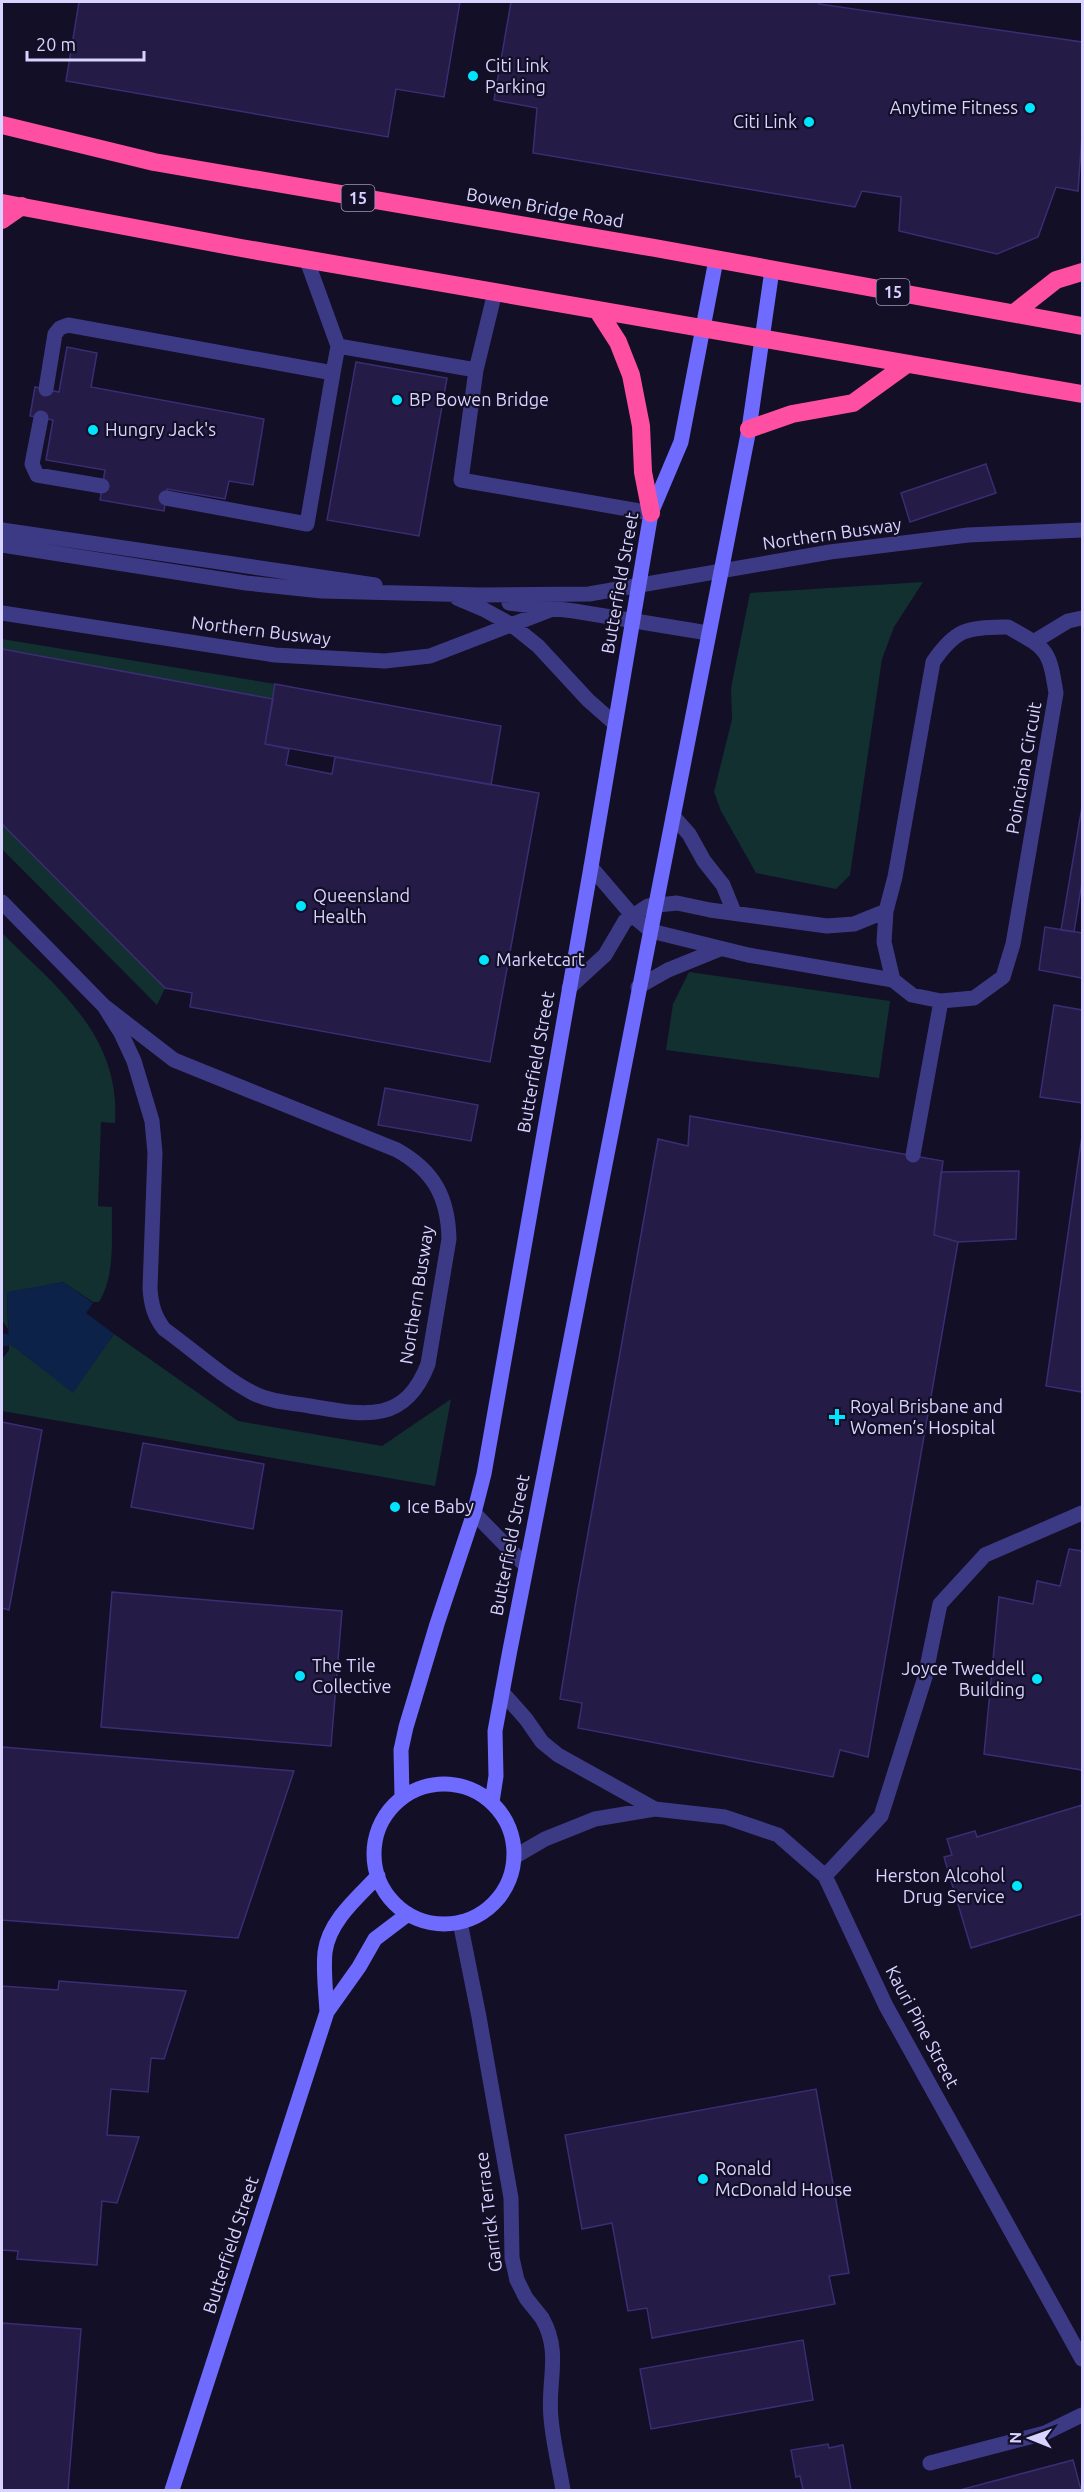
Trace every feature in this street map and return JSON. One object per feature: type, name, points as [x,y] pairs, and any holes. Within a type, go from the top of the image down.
[{"type":"highway","name":"Bowen Bridge Road","points":[[2,125],[154,162],[1083,326]]},
{"type":"highway","points":[[2,203],[762,340],[1083,394]]},
{"type":"highway","points":[[2,220],[21,206]]},
{"type":"highway","points":[[1014,314],[1056,280],[1083,272]]},
{"type":"highway","points":[[598,311],[618,342],[631,375],[641,426],[643,472],[651,513]]},
{"type":"highway","points":[[749,429],[792,414],[854,404],[908,364]]},
{"type":"street","points":[[166,498],[307,524],[338,346],[306,258]]},
{"type":"street","name":"Butterfield Street","points":[[402,1797],[401,1750],[406,1727],[474,1513],[484,1474],[651,513],[681,442],[716,260]]},
{"type":"street","name":"Butterfield Street","points":[[492,1802],[496,1776],[495,1731],[525,1565],[749,429],[772,270]]},
{"type":"street","points":[[495,292],[476,370],[461,480],[651,513]]},
{"type":"street","points":[[46,389],[55,334],[60,327],[68,325],[333,373]]},
{"type":"street","points":[[338,346],[476,370]]},
{"type":"street","points":[[41,418],[32,465],[37,475],[102,486]]},
{"type":"street","points":[[2,530],[452,596],[634,620],[708,633]]},
{"type":"street","name":"Northern Busway","points":[[2,545],[246,583],[322,591],[480,595],[590,594],[830,552],[968,535],[1083,530]]},
{"type":"street","name":"Northern Busway","points":[[2,613],[275,656],[386,662],[430,656],[590,594]]},
{"type":"street","points":[[452,596],[512,625],[538,646],[588,700],[614,723]]},
{"type":"street","points":[[1035,642],[1068,621],[1083,618]]},
{"type":"street","name":"Poinciana Circuit","points":[[651,931],[720,949],[893,980],[912,995],[940,1001],[974,998],[1003,977],[1013,944],[1056,693],[1051,664],[1043,647],[1008,627],[970,628],[947,642],[933,662],[895,877],[886,911],[884,942],[893,980]]},
{"type":"street","points":[[673,816],[689,834],[704,861],[723,885],[734,912]]},
{"type":"street","points":[[591,867],[632,915],[651,931]]},
{"type":"street","name":"Northern Busway","points":[[2,902],[104,1006],[174,1060],[189,1068],[397,1150],[414,1160],[428,1173],[445,1204],[449,1239],[428,1364],[423,1378],[403,1401],[393,1407],[368,1414],[267,1398],[242,1386],[164,1329],[158,1320],[150,1288],[154,1153],[152,1121],[134,1061],[121,1033],[104,1006]]},
{"type":"street","points":[[569,988],[605,955],[618,929],[632,915],[648,906],[677,903],[840,926],[854,924],[886,911]]},
{"type":"street","points":[[639,987],[668,970],[720,949]]},
{"type":"street","points":[[912,1155],[940,1001]]},
{"type":"street","points":[[474,1513],[525,1565]]},
{"type":"street","points":[[825,1876],[881,1816],[925,1677],[940,1604],[986,1555],[1083,1513]]},
{"type":"street","points":[[502,1692],[526,1719],[542,1742],[558,1755],[655,1809]]},
{"type":"street","points":[[448,1783],[464,1786],[492,1802],[505,1818],[513,1837],[514,1857],[511,1875],[504,1891],[492,1905],[477,1916],[460,1922],[434,1923],[408,1914],[395,1904],[385,1891],[378,1876],[375,1847],[377,1833],[383,1819],[402,1797],[432,1784],[448,1783]]},
{"type":"street","points":[[514,1857],[545,1839],[595,1819],[655,1809]]},
{"type":"street","name":"Kauri Pine Street","points":[[655,1809],[725,1817],[778,1835],[825,1876],[886,2006],[1083,2359]]},
{"type":"street","name":"Butterfield Street","points":[[327,2012],[324,1954],[329,1935],[347,1910],[378,1876]]},
{"type":"street","name":"Butterfield Street","points":[[172,2490],[327,2012],[359,1967],[375,1939],[408,1914]]},
{"type":"street","name":"Garrick Terrace","points":[[460,1922],[511,2198],[512,2258],[517,2280],[526,2298],[542,2318],[549,2332],[553,2349],[550,2417],[563,2490]]},
{"type":"street","points":[[930,2463],[1045,2433],[1083,2415]]},
{"type":"green space","points":[[923,582],[894,627],[882,659],[850,875],[836,889],[756,873],[721,811],[714,792],[732,719],[731,688],[750,593]]},
{"type":"green space","points":[[2,639],[275,684],[273,699],[2,649]]},
{"type":"green space","points":[[2,824],[165,988],[157,1005],[2,849]]},
{"type":"green space","points":[[2,933],[64,994],[96,1039],[108,1064],[114,1092],[115,1123],[101,1122],[98,1206],[112,1207],[112,1243],[108,1280],[99,1302],[93,1302],[63,1282],[7,1293],[8,1329],[2,1320]]},
{"type":"green space","points":[[689,972],[890,1001],[879,1078],[666,1050],[673,1004]]},
{"type":"green space","points":[[114,1334],[238,1421],[382,1446],[451,1399],[435,1486],[2,1411],[2,1359],[9,1350],[9,1343],[73,1392]]},
{"type":"water","points":[[63,1282],[93,1303],[86,1313],[114,1334],[73,1393],[9,1343],[7,1292]]},
{"type":"building","points":[[79,2],[460,2],[444,97],[396,89],[388,137],[66,81]]},
{"type":"building","name":"Citi Link","points":[[511,2],[820,2],[819,4],[1082,42],[1082,135],[1078,191],[1056,187],[1038,237],[997,254],[899,231],[901,197],[862,191],[855,207],[533,153],[537,108],[494,100]]},
{"type":"building","points":[[67,347],[97,353],[91,387],[264,419],[253,485],[229,481],[225,499],[167,489],[164,511],[100,500],[105,470],[46,460],[53,420],[30,416],[35,387],[59,392]]},
{"type":"building","points":[[356,362],[447,378],[419,536],[327,520]]},
{"type":"building","points":[[986,464],[996,493],[910,522],[901,493]]},
{"type":"building","name":"Queensland Health","points":[[2,649],[273,699],[265,744],[289,749],[286,765],[332,774],[335,757],[539,793],[490,1062],[190,1007],[192,993],[165,988],[2,824]]},
{"type":"building","points":[[275,684],[501,726],[491,785],[265,744]]},
{"type":"building","points":[[1082,807],[1082,882],[1074,932],[1061,930]]},
{"type":"building","points":[[1045,927],[1082,933],[1082,978],[1039,970]]},
{"type":"building","points":[[1054,1005],[1082,1010],[1082,1103],[1040,1097]]},
{"type":"building","points":[[385,1088],[478,1105],[471,1141],[378,1125]]},
{"type":"building","points":[[690,1116],[943,1161],[934,1235],[958,1242],[868,1757],[840,1750],[833,1777],[578,1728],[582,1703],[560,1699],[658,1139],[688,1146]]},
{"type":"building","points":[[1082,1136],[1082,1392],[1046,1386]]},
{"type":"building","points":[[1019,1171],[1016,1239],[958,1242],[934,1235],[941,1172]]},
{"type":"building","points":[[2,1422],[42,1430],[9,1610],[2,1608]]},
{"type":"building","points":[[143,1443],[264,1464],[253,1529],[131,1507]]},
{"type":"building","name":"Joyce Tweddell Building","points":[[1069,1549],[1082,1551],[1082,1770],[984,1754],[999,1597],[1033,1604],[1037,1581],[1060,1586]]},
{"type":"building","points":[[112,1592],[342,1611],[331,1746],[101,1727]]},
{"type":"building","points":[[2,1747],[294,1771],[238,1938],[2,1920]]},
{"type":"building","name":"Herston Alcohol Drug Service","points":[[1082,1805],[1082,1914],[971,1948],[944,1857],[952,1855],[947,1839],[975,1831],[977,1837]]},
{"type":"building","points":[[59,1981],[186,1991],[164,2059],[151,2058],[148,2092],[111,2089],[107,2135],[139,2137],[117,2203],[102,2201],[97,2265],[17,2259],[18,2251],[2,2250],[2,1986],[58,1990]]},
{"type":"building","name":"Ronald McDonald House","points":[[816,2089],[849,2273],[829,2276],[835,2304],[652,2338],[647,2308],[628,2311],[612,2223],[582,2229],[565,2135]]},
{"type":"building","points":[[2,2323],[81,2329],[68,2490],[2,2490]]},
{"type":"building","points":[[803,2340],[813,2400],[651,2429],[640,2369]]},
{"type":"building","points":[[828,2444],[829,2448],[843,2445],[851,2490],[803,2490],[800,2476],[796,2477],[791,2450]]},
{"type":"building","points":[[1073,2460],[1081,2490],[960,2490]]},
{"type":"place","name":"Citi Link Parking","points":[[473,76]]},
{"type":"place","name":"Anytime Fitness","points":[[1030,108]]},
{"type":"place","name":"Citi Link","points":[[809,122]]},
{"type":"place","name":"BP Bowen Bridge","points":[[397,400]]},
{"type":"place","name":"Hungry Jack's","points":[[93,430]]},
{"type":"place","name":"Queensland Health","points":[[301,906]]},
{"type":"place","name":"Marketcart","points":[[484,960]]},
{"type":"place","name":"Royal Brisbane and Women’s Hospital","points":[[837,1417]]},
{"type":"place","name":"Ice Baby","points":[[395,1507]]},
{"type":"place","name":"The Tile Collective","points":[[300,1676]]},
{"type":"place","name":"Joyce Tweddell Building","points":[[1037,1679]]},
{"type":"place","name":"Herston Alcohol Drug Service","points":[[1017,1886]]},
{"type":"place","name":"Ronald McDonald House","points":[[703,2179]]}]
